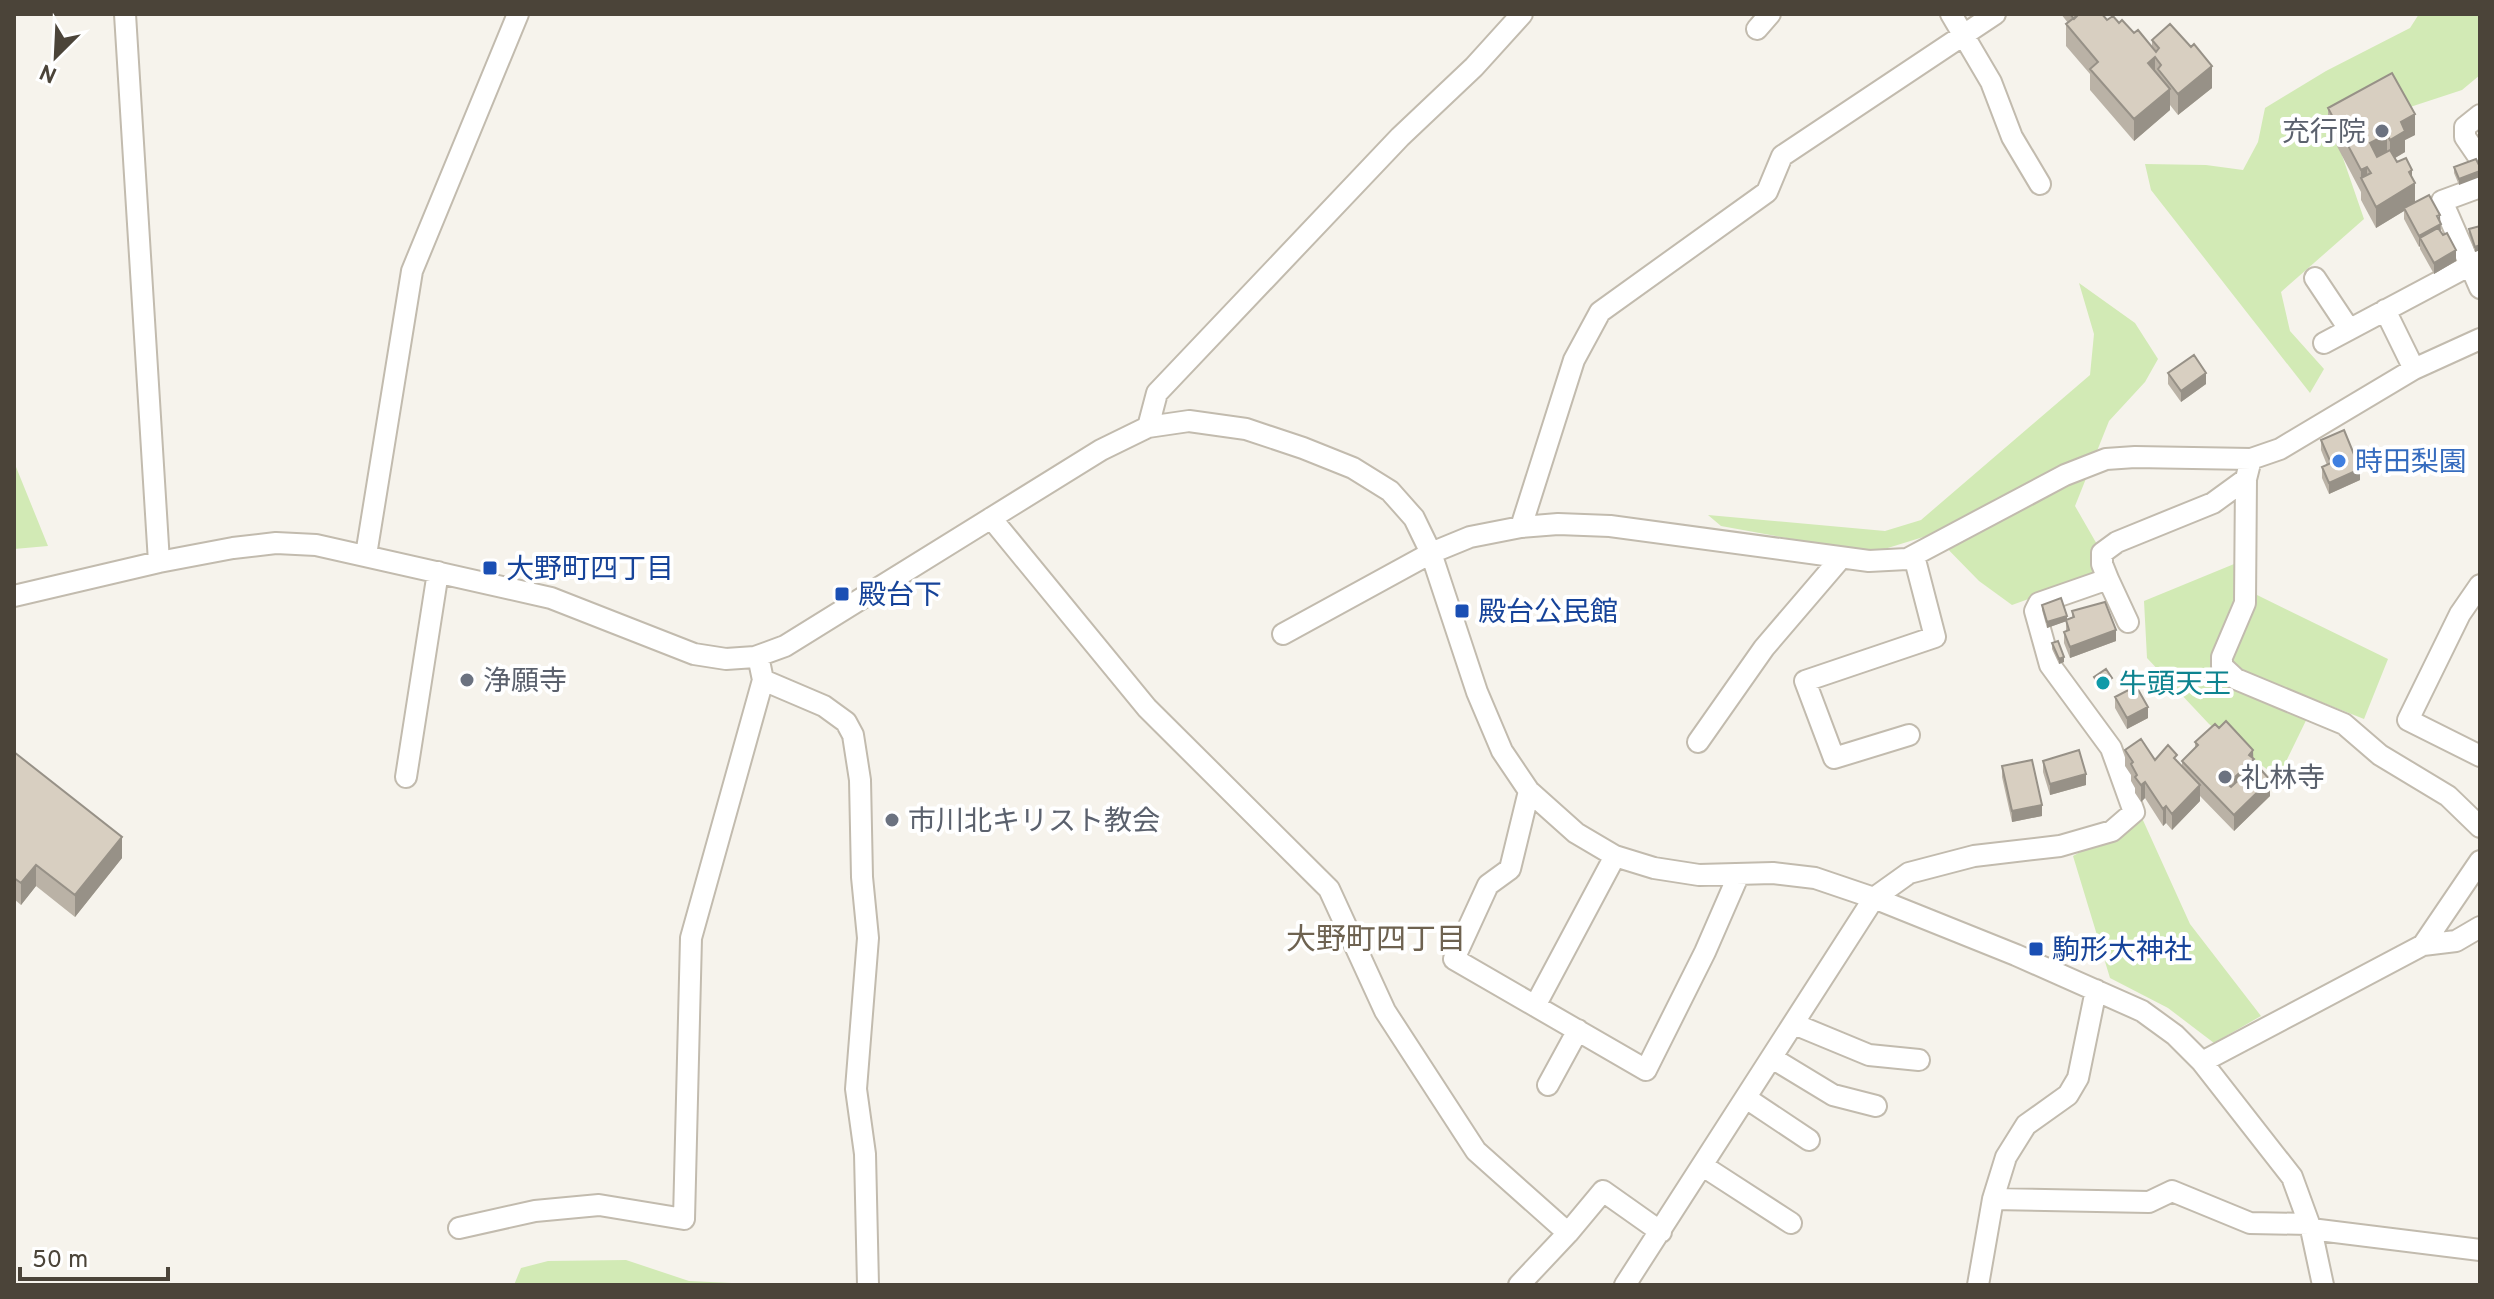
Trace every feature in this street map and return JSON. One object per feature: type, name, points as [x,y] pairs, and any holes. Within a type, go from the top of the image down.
[{"type":"street","points":[[125,14],[159,562]]},
{"type":"street","points":[[366,555],[412,271],[518,14]]},
{"type":"street","points":[[1148,427],[1157,393],[1400,137],[1474,67],[1522,14]]},
{"type":"street","points":[[1951,14],[1991,82],[2012,137],[2040,184]]},
{"type":"street","points":[[1521,527],[1574,360],[1600,312],[1767,192],[1782,156],[1995,14]]},
{"type":"street","points":[[2480,115],[2465,127],[2465,137],[2480,159]]},
{"type":"street","points":[[2480,187],[2442,201],[2475,262],[2480,288]]},
{"type":"street","points":[[2324,343],[2475,262]]},
{"type":"street","points":[[2315,278],[2349,329]]},
{"type":"street","points":[[2385,310],[2414,369]]},
{"type":"street","points":[[2128,622],[2102,564],[2102,553],[2117,542],[2213,503],[2249,469],[2280,449],[2414,369],[2480,339]]},
{"type":"street","points":[[14,596],[159,562],[276,543],[316,545],[551,598],[694,654],[726,659],[758,656],[785,646],[1101,450],[1148,427],[1189,421],[1246,429],[1353,468],[1390,491],[1414,518],[1431,553],[1477,692],[1502,751],[1529,791],[1576,833],[1615,856],[1654,868],[1699,875],[1773,873],[1815,878],[1874,898],[2016,955],[2142,1011],[2175,1035],[2202,1062],[2292,1177],[2310,1226],[2323,1285]]},
{"type":"street","points":[[1283,634],[1431,553],[1470,537],[1521,527],[1558,524],[1610,526],[1841,558],[1869,561],[1907,559],[2065,475],[2106,459],[2135,457],[2249,469]]},
{"type":"street","points":[[2249,469],[2245,603],[2222,657],[2222,666],[2236,679],[2344,724],[2380,755],[2448,796],[2480,827]]},
{"type":"street","points":[[991,518],[1147,708],[1329,889],[1385,1011],[1476,1151],[1568,1233]]},
{"type":"street","points":[[1909,735],[1834,758],[1805,681],[1935,637],[1914,556]]},
{"type":"street","points":[[1698,742],[1764,648],[1841,558]]},
{"type":"street","points":[[406,777],[438,572]]},
{"type":"street","points":[[1625,1285],[1874,898],[1909,873],[1974,856],[2060,846],[2112,831],[2134,812],[2111,748],[2050,665],[2035,611],[2039,603],[2108,579]]},
{"type":"street","points":[[2480,585],[2460,614],[2408,720],[2480,756]]},
{"type":"street","points":[[459,1228],[535,1211],[599,1205],[684,1219],[691,938],[763,680],[758,656]]},
{"type":"street","points":[[763,680],[824,706],[846,722],[853,735],[860,780],[862,877],[868,938],[856,1089],[865,1154],[868,1285]]},
{"type":"street","points":[[1529,791],[1510,869],[1488,885],[1454,959],[1646,1070],[1705,952],[1739,874]]},
{"type":"street","points":[[1535,1006],[1615,856]]},
{"type":"street","points":[[2423,945],[2480,861]]},
{"type":"street","points":[[2202,1062],[2423,945],[2456,941],[2480,927]]},
{"type":"street","points":[[1978,1285],[1993,1199],[2006,1157],[2026,1125],[2068,1095],[2078,1078],[2096,990]]},
{"type":"street","points":[[1794,1024],[1869,1055],[1919,1060]]},
{"type":"street","points":[[1548,1085],[1578,1030]]},
{"type":"street","points":[[1772,1058],[1833,1095],[1876,1106]]},
{"type":"street","points":[[1746,1098],[1809,1140]]},
{"type":"street","points":[[1703,1166],[1791,1223]]},
{"type":"street","points":[[1519,1285],[1603,1191],[1661,1232]]},
{"type":"street","points":[[1993,1199],[2149,1202],[2172,1191],[2250,1223],[2310,1226],[2480,1250]]},
{"type":"green space","points":[[2419,14],[2480,14],[2480,75],[2462,90],[2334,132],[2364,219],[2281,292],[2290,331],[2324,369],[2310,393],[2151,190],[2145,164],[2206,165],[2243,170],[2258,142],[2265,108],[2326,71],[2410,28]]},
{"type":"green space","points":[[2079,283],[2135,323],[2158,359],[2145,382],[2109,421],[2075,506],[2102,553],[2091,576],[2012,605],[1979,581],[1933,534],[1878,551],[1836,547],[1721,526],[1708,515],[1885,531],[1921,520],[2090,375],[2094,334]]},
{"type":"green space","points":[[14,462],[48,546],[14,549]]},
{"type":"green space","points":[[2256,555],[2255,594],[2388,659],[2364,719],[2316,700],[2278,778],[2209,724],[2147,658],[2144,601]]},
{"type":"green space","points":[[2142,818],[2190,924],[2261,1016],[2214,1043],[2168,1008],[2110,978],[2073,856]]},
{"type":"green space","points":[[626,1260],[689,1281],[775,1285],[514,1285],[521,1268],[548,1261]]},
{"type":"building","points":[[2079,14],[2102,14],[2107,20],[2113,16],[2119,23],[2122,20],[2134,33],[2138,30],[2156,52],[2159,48],[2152,40],[2170,24],[2191,47],[2194,44],[2212,66],[2178,94],[2158,69],[2161,65],[2155,57],[2148,63],[2170,89],[2134,119],[2090,69],[2098,62],[2066,24]]},
{"type":"building","points":[[2392,73],[2415,114],[2401,122],[2405,131],[2390,140],[2387,134],[2370,143],[2377,157],[2390,150],[2397,162],[2406,158],[2415,183],[2376,207],[2361,178],[2371,173],[2367,167],[2361,170],[2328,108]]},
{"type":"building","points":[[2476,159],[2480,171],[2459,179],[2454,167]]},
{"type":"building","points":[[2429,195],[2440,215],[2437,216],[2441,224],[2419,236],[2404,208]]},
{"type":"building","points":[[2480,226],[2480,245],[2475,247],[2469,229]]},
{"type":"building","points":[[2438,228],[2443,235],[2447,233],[2456,250],[2434,263],[2420,238]]},
{"type":"building","points":[[2194,355],[2206,373],[2181,391],[2168,373]]},
{"type":"building","points":[[2344,430],[2360,469],[2329,483],[2322,467],[2331,463],[2321,440]]},
{"type":"building","points":[[2061,598],[2067,616],[2047,622],[2042,605]]},
{"type":"building","points":[[2105,602],[2116,630],[2070,647],[2064,632],[2069,630],[2066,620],[2074,617],[2072,611]]},
{"type":"building","points":[[2058,641],[2064,657],[2059,659],[2052,643]]},
{"type":"building","points":[[2106,669],[2112,678],[2100,686],[2094,677]]},
{"type":"building","points":[[2136,686],[2148,707],[2127,718],[2115,697]]},
{"type":"building","points":[[2226,721],[2253,750],[2249,755],[2254,759],[2234,778],[2230,774],[2223,780],[2231,787],[2256,764],[2270,780],[2234,815],[2182,761],[2198,745],[2195,742],[2215,724],[2219,728]]},
{"type":"building","points":[[2141,739],[2155,760],[2168,745],[2177,755],[2174,758],[2200,785],[2172,814],[2166,806],[2163,809],[2145,782],[2141,785],[2135,777],[2133,762],[2125,750]]},
{"type":"building","points":[[2079,750],[2086,774],[2050,784],[2043,761]]},
{"type":"building","points":[[14,752],[122,837],[75,895],[36,865],[21,883],[14,878]]},
{"type":"building","points":[[2032,760],[2042,805],[2012,811],[2002,766]]},
{"type":"place","name":"充行院","points":[[2382,131]]},
{"type":"place","name":"時田梨園","points":[[2339,461]]},
{"type":"place","name":"大野町四丁目","points":[[490,568]]},
{"type":"place","name":"殿台下","points":[[842,594]]},
{"type":"place","name":"殿台公民館","points":[[1462,611]]},
{"type":"place","name":"浄願寺","points":[[467,680]]},
{"type":"place","name":"牛頭天王","points":[[2103,683]]},
{"type":"place","name":"礼林寺","points":[[2225,777]]},
{"type":"place","name":"市川北キリスト教会","points":[[892,820]]},
{"type":"place","name":"駒形大神社","points":[[2036,949]]},
{"type":"district","name":"大野町四丁目","points":[[1376,939]]}]
